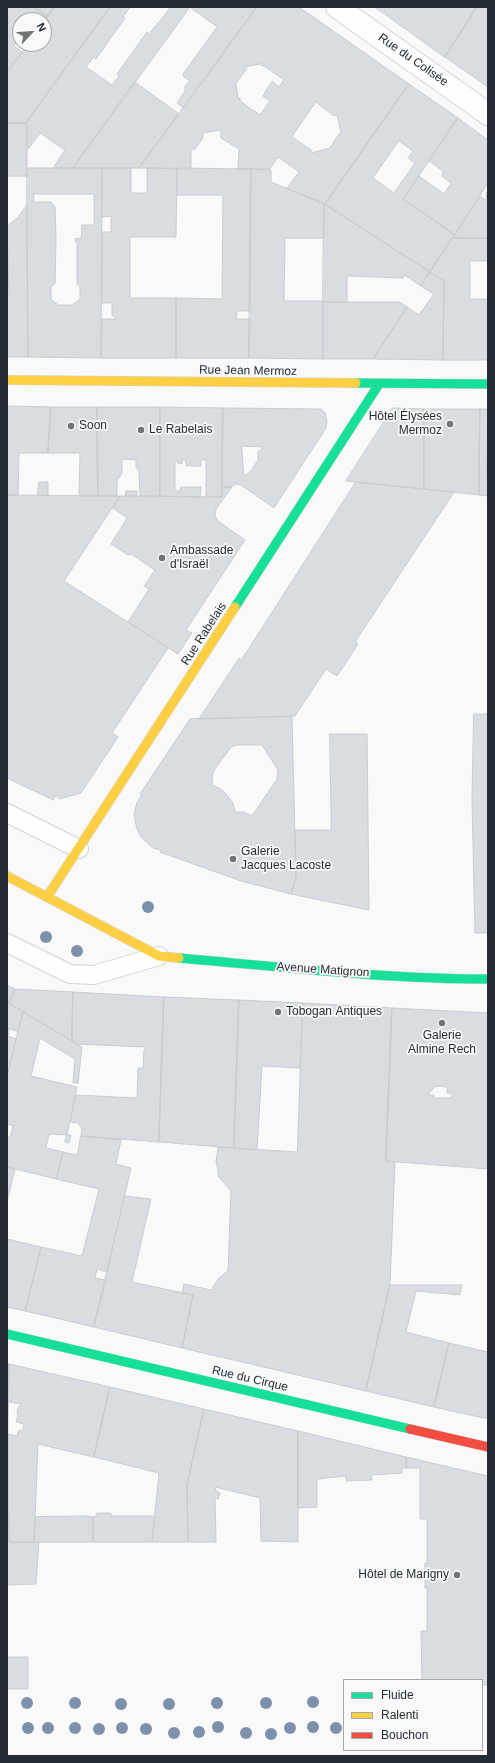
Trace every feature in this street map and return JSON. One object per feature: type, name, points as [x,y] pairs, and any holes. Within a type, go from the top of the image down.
[{"type":"street","name":"Rue du Colisée","points":[[337,7],[488,114]]},
{"type":"street","name":"Rue Jean Mermoz","points":[[7,380],[488,384]]},
{"type":"street","name":"Rue Rabelais","points":[[47,897],[379,384]]},
{"type":"street","name":"Avenue Matignon","points":[[7,876],[159,956],[311,970],[448,979],[488,979]]},
{"type":"street","name":"Rue du Cirque","points":[[7,1334],[488,1447]]},
{"type":"lane","points":[[7,813],[79,848]]},
{"type":"lane","name":"Avenue Matignon","points":[[7,943],[70,974],[94,975],[159,956]]},
{"type":"building","points":[[7,7],[34,7],[42,12],[12,12],[12,52],[22,52],[7,72],[7,25]]},
{"type":"building","points":[[34,7],[54,7],[51,12],[42,12]]},
{"type":"building","points":[[54,7],[110,7],[26,123],[7,123],[7,72],[22,52],[52,52],[52,12],[50,12]]},
{"type":"building","points":[[110,7],[130,7],[123,17],[125,18],[96,59],[94,57],[86,67],[112,85],[119,76],[117,74],[147,32],[149,34],[171,7],[190,7],[73,168],[53,168],[65,150],[40,133],[28,149],[26,123]]},
{"type":"building","points":[[190,7],[257,7],[184,108],[177,103],[185,91],[185,86],[190,81],[184,77],[183,74],[217,27]]},
{"type":"building","points":[[257,7],[299,7],[409,84],[325,204],[287,188],[299,172],[278,157],[270,169],[238,169],[239,149],[221,138],[221,130],[203,133],[203,138],[195,149],[191,149],[191,169],[139,168]],"holes":[[[262,64],[262,66],[284,80],[279,87],[272,81],[263,96],[270,101],[260,115],[240,101],[240,98],[238,98],[236,83],[246,70],[246,67]],[[316,102],[334,116],[337,115],[341,133],[330,148],[311,153],[311,150],[292,137]]]},
{"type":"building","points":[[375,7],[477,7],[445,57]]},
{"type":"building","points":[[477,7],[488,7],[488,87],[445,57]]},
{"type":"building","points":[[135,82],[179,114],[139,168],[73,168]]},
{"type":"building","points":[[409,84],[458,118],[403,199],[455,235],[430,272],[325,204]],"holes":[[[399,141],[413,151],[408,158],[415,163],[394,193],[373,178]]]},
{"type":"building","points":[[458,118],[488,140],[488,183],[455,235],[403,199],[419,176],[444,194],[451,183],[442,176],[443,171],[429,161]]},
{"type":"building","points":[[7,123],[27,123],[27,176],[7,176]]},
{"type":"building","points":[[27,168],[102,168],[101,358],[28,357]],"holes":[[[34,194],[94,194],[94,225],[82,225],[81,239],[76,238],[75,241],[77,242],[77,284],[80,287],[80,299],[72,305],[58,305],[51,299],[51,286],[55,284],[55,207],[51,202],[34,202]]]},
{"type":"building","points":[[102,168],[131,168],[131,193],[147,193],[147,168],[177,168],[176,237],[130,237],[130,298],[176,298],[176,358],[101,358],[102,319],[116,319],[112,315],[112,303],[102,303],[102,232],[111,232],[111,216],[102,217]]},
{"type":"building","points":[[177,168],[251,169],[250,311],[237,311],[236,319],[250,319],[249,358],[176,358],[176,298],[222,299],[223,195],[177,195]]},
{"type":"building","points":[[251,169],[271,170],[271,182],[324,204],[324,238],[285,238],[284,301],[323,301],[323,359],[249,358]]},
{"type":"building","points":[[488,191],[488,223],[486,226],[488,227],[488,238],[452,238],[480,196],[486,200],[486,194]]},
{"type":"building","points":[[324,204],[430,272],[421,286],[406,276],[403,276],[403,278],[347,276],[347,302],[323,302]]},
{"type":"building","points":[[27,205],[28,357],[7,357],[7,296],[9,296],[7,226],[18,217]]},
{"type":"building","points":[[452,238],[488,238],[488,261],[470,261],[470,299],[488,299],[488,360],[443,360],[444,281],[430,272]]},
{"type":"building","points":[[430,272],[444,281],[443,360],[373,359],[407,307],[419,315],[434,294],[421,286]]},
{"type":"building","points":[[323,302],[400,302],[407,307],[373,359],[323,359]]},
{"type":"building","points":[[7,406],[51,407],[48,453],[19,453],[18,495],[7,495]]},
{"type":"building","points":[[51,407],[97,407],[98,496],[79,496],[80,453],[48,453]]},
{"type":"building","points":[[97,407],[160,407],[160,496],[140,496],[139,471],[136,467],[136,460],[122,459],[122,473],[117,481],[117,496],[98,496]]},
{"type":"building","points":[[160,407],[223,408],[222,497],[206,496],[206,460],[201,460],[201,466],[186,466],[186,460],[182,460],[182,464],[177,463],[177,460],[175,460],[175,491],[180,491],[181,487],[201,487],[200,497],[160,496]]},
{"type":"building","points":[[223,408],[321,409],[325,413],[327,421],[326,428],[274,508],[241,485],[235,484],[231,487],[222,488]],"holes":[[[242,446],[264,447],[258,452],[258,460],[251,471],[244,476]]]},
{"type":"building","points":[[393,408],[424,409],[424,489],[346,481]]},
{"type":"building","points":[[424,409],[480,409],[479,495],[424,489]]},
{"type":"building","points":[[480,409],[488,409],[488,453],[486,453],[488,496],[479,495]]},
{"type":"building","points":[[39,482],[48,482],[48,496],[38,495]]},
{"type":"building","points":[[356,482],[454,492],[355,642],[358,644],[337,676],[326,669],[295,716],[199,719],[239,658],[241,660]]},
{"type":"building","points":[[232,487],[216,509],[215,516],[218,521],[245,540],[186,630],[192,633],[178,654],[128,622],[149,589],[144,586],[155,570],[131,554],[128,555],[111,544],[127,518],[113,508],[120,496],[222,497],[222,488]]},
{"type":"building","points":[[126,491],[137,491],[137,496],[126,496]]},
{"type":"building","points":[[7,495],[120,496],[64,581],[168,648],[112,733],[118,737],[81,793],[59,799],[56,795],[53,800],[7,778]]},
{"type":"building","points":[[474,714],[488,714],[488,933],[475,933],[472,800]]},
{"type":"building","points":[[292,717],[296,877],[291,894],[241,881],[160,852],[161,850],[153,848],[141,837],[137,829],[134,815],[137,802],[142,795],[140,794],[190,719]],"holes":[[[237,745],[262,745],[278,770],[277,779],[252,816],[243,812],[235,812],[233,803],[227,795],[221,789],[212,785],[213,772],[231,747]]]},
{"type":"building","points":[[330,734],[367,734],[369,910],[291,894],[296,877],[295,830],[331,830]]},
{"type":"building","points":[[7,985],[15,989],[9,1003],[23,1012],[18,1031],[9,1029],[8,1036],[16,1039],[7,1077]]},
{"type":"building","points":[[15,989],[73,992],[72,1041],[9,1003]]},
{"type":"building","points":[[73,992],[164,997],[159,1142],[81,1136],[82,1129],[78,1123],[70,1122],[76,1095],[137,1098],[138,1068],[143,1068],[144,1050],[147,1047],[76,1044],[72,1041]]},
{"type":"building","points":[[164,997],[239,1000],[234,1148],[159,1142]]},
{"type":"building","points":[[239,1000],[303,1003],[300,1068],[262,1066],[257,1150],[234,1148]]},
{"type":"building","points":[[303,1003],[392,1008],[386,1161],[395,1162],[390,1285],[366,1391],[182,1348],[193,1295],[182,1293],[184,1284],[211,1290],[218,1279],[228,1271],[231,1191],[219,1177],[216,1161],[218,1147],[297,1152]]},
{"type":"building","points":[[392,1008],[488,1013],[488,1169],[386,1161]],"holes":[[[436,1086],[447,1087],[447,1093],[451,1093],[451,1098],[434,1098],[434,1095],[428,1095]]]},
{"type":"building","points":[[23,1012],[82,1047],[78,1083],[73,1083],[75,1059],[40,1038],[31,1076],[77,1087],[67,1135],[49,1134],[46,1148],[63,1152],[56,1179],[7,1167],[7,1135],[10,1138],[13,1126],[7,1124],[7,1077]]},
{"type":"building","points":[[67,1135],[71,1135],[69,1143],[65,1142]]},
{"type":"building","points":[[81,1136],[121,1140],[116,1164],[131,1168],[107,1272],[97,1269],[95,1278],[106,1280],[94,1327],[25,1311],[41,1247],[82,1256],[99,1189],[56,1179],[63,1152],[77,1155]]},
{"type":"building","points":[[7,1167],[15,1169],[7,1202]]},
{"type":"building","points":[[125,1196],[151,1199],[132,1282],[193,1295],[182,1348],[94,1327]]},
{"type":"building","points":[[7,1239],[41,1247],[25,1311],[7,1307]]},
{"type":"building","points":[[390,1285],[462,1285],[460,1295],[416,1291],[406,1332],[449,1343],[434,1407],[366,1391]]},
{"type":"building","points":[[449,1343],[488,1352],[488,1419],[434,1407]]},
{"type":"building","points":[[7,1363],[9,1364],[8,1426],[7,1426]]},
{"type":"building","points":[[9,1364],[110,1387],[94,1457],[38,1444],[34,1542],[9,1542],[8,1434],[17,1436],[18,1431],[23,1430],[24,1424],[16,1422],[18,1415],[17,1410],[21,1404],[9,1402]]},
{"type":"building","points":[[110,1387],[204,1409],[187,1485],[188,1542],[152,1542],[159,1473],[94,1457]]},
{"type":"building","points":[[204,1409],[298,1431],[298,1542],[261,1541],[260,1498],[215,1487],[216,1491],[220,1493],[218,1499],[215,1498],[216,1542],[188,1542],[187,1485]]},
{"type":"building","points":[[8,1426],[8,1486],[7,1486]]},
{"type":"building","points":[[298,1431],[406,1457],[407,1468],[402,1468],[402,1473],[371,1475],[372,1480],[346,1481],[346,1476],[317,1479],[317,1507],[298,1508]]},
{"type":"building","name":"Hôtel de Marigny","points":[[406,1457],[488,1476],[488,1685],[483,1685],[483,1679],[422,1679],[421,1631],[427,1631],[427,1588],[425,1588],[425,1563],[427,1563],[427,1519],[420,1519],[420,1468],[407,1468]]},
{"type":"building","points":[[7,1486],[9,1542],[39,1542],[36,1584],[7,1585]]},
{"type":"building","points":[[97,1513],[111,1513],[111,1516],[155,1516],[152,1542],[93,1542],[93,1517],[97,1516]]},
{"type":"building","points":[[35,1517],[93,1517],[93,1542],[34,1542]]},
{"type":"building","points":[[7,1657],[28,1657],[28,1689],[7,1689]]},
{"type":"traffic: fast","points":[[356,383],[488,384]]},
{"type":"traffic: fast","points":[[235,607],[379,384]]},
{"type":"traffic: fast","points":[[179,958],[372,975],[488,979]]},
{"type":"traffic: fast","points":[[7,1334],[410,1429]]},
{"type":"traffic: slow","points":[[7,380],[356,383]]},
{"type":"traffic: slow","points":[[47,897],[235,607]]},
{"type":"traffic: slow","points":[[7,876],[159,956],[179,958]]},
{"type":"traffic: jam","points":[[410,1429],[488,1447]]},
{"type":"place","name":"Hôtel Élysées Mermoz","points":[[450,424]]},
{"type":"place","name":"Soon","points":[[71,426]]},
{"type":"place","name":"Le Rabelais","points":[[141,430]]},
{"type":"place","name":"Ambassade d'Israël","points":[[162,558]]},
{"type":"place","name":"Galerie Jacques Lacoste","points":[[233,859]]},
{"type":"place","name":"Tobogan Antiques","points":[[278,1012]]},
{"type":"place","name":"Galerie Almine Rech","points":[[442,1023]]},
{"type":"place","name":"Hôtel de Marigny","points":[[457,1575]]}]
